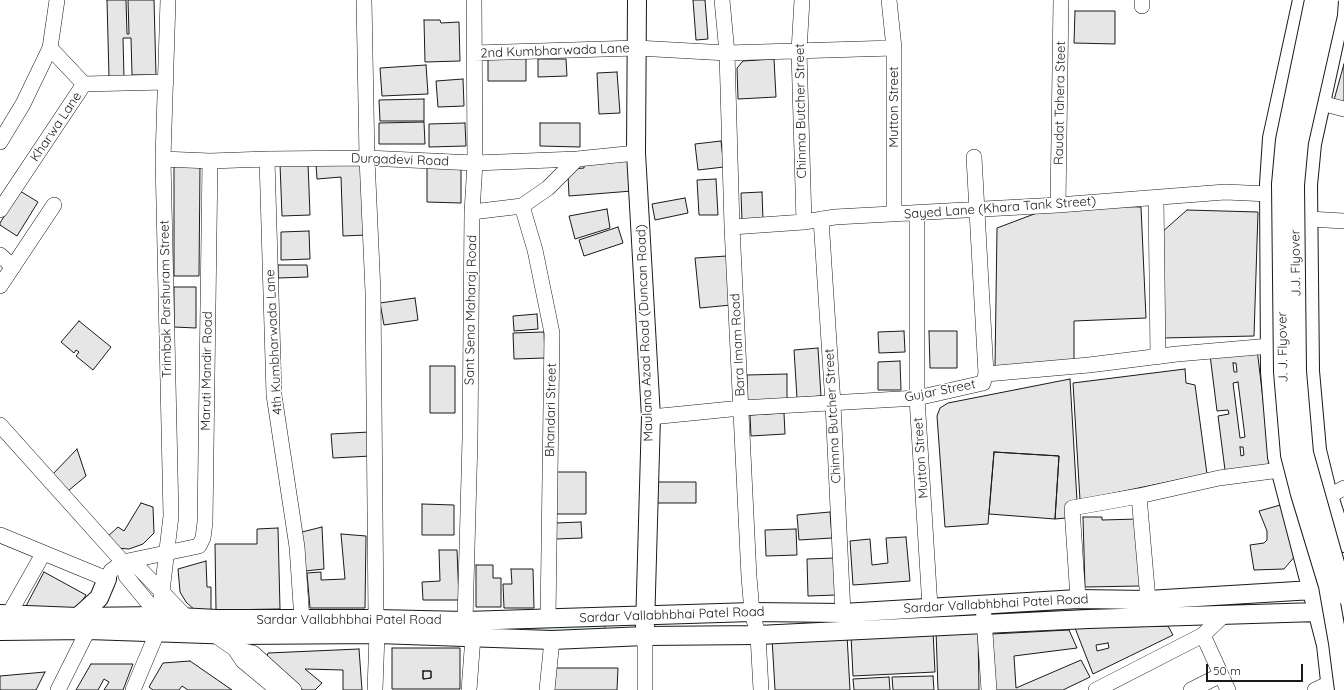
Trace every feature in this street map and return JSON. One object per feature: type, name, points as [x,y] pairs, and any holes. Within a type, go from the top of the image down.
[{"type":"main road","name":"Maulana Azad Road (Duncan Road)","points":[[637,0],[636,153],[651,417],[645,636]]},
{"type":"main road","points":[[1302,0],[1272,138],[1269,194],[1271,380],[1277,457],[1313,590],[1326,645],[1330,688]]},
{"type":"main road","name":"J. J. Flyover","points":[[1314,0],[1313,12],[1285,140],[1281,184],[1283,372],[1290,455],[1300,494],[1328,586],[1338,643],[1330,688]]},
{"type":"main road","points":[[1339,2],[1341,28],[1321,103],[1312,144],[1308,185],[1310,371],[1317,450],[1336,492],[1344,543]]},
{"type":"main road","name":"J.J. Flyover","points":[[1339,2],[1328,14],[1299,142],[1296,178],[1297,371],[1304,452],[1344,595]]},
{"type":"main road","points":[[83,624],[98,598],[106,579]]},
{"type":"main road","name":"Sardar Vallabhbhai Patel Road","points":[[0,631],[83,624],[158,624],[212,633],[236,635],[465,621],[548,619],[645,614],[752,612],[843,613],[1078,599],[1148,600],[1313,590],[1344,586]]},
{"type":"main road","points":[[1264,593],[1265,613]]},
{"type":"main road","name":"Sardar Vallabhbhai Patel Road","points":[[158,624],[187,618],[302,620],[377,626],[473,637],[552,640],[645,636],[758,635],[1225,614],[1318,612],[1344,608]]},
{"type":"main road","name":"Sardar Vallabhbhai Patel Road","points":[[4,614],[83,624]]},
{"type":"street","points":[[0,142],[23,104],[50,48],[57,0]]},
{"type":"street","name":"Trimbak Parshuram Street","points":[[133,690],[158,624],[171,516],[163,159],[168,0]]},
{"type":"street","points":[[364,0],[367,158],[373,292],[377,626],[375,690]]},
{"type":"street","name":"Sant Sena Maharaj Road","points":[[465,621],[470,439],[472,212],[475,163],[474,0]]},
{"type":"street","name":"Bara Imam Road","points":[[722,0],[726,53],[732,227],[749,577],[752,612],[758,635],[761,690]]},
{"type":"street","name":"Chinma Butcher Street","points":[[802,0],[799,51],[804,222]]},
{"type":"street","name":"Mutton Street","points":[[889,0],[894,48],[894,214]]},
{"type":"street","name":"Raudat Tahera Steet","points":[[1058,205],[1061,0]]},
{"type":"street","name":"Kharwa Lane","points":[[0,210],[84,84],[50,48]]},
{"type":"street","name":"2nd Kumbharwada Lane","points":[[474,54],[637,48],[726,53],[894,48]]},
{"type":"street","points":[[84,84],[166,82]]},
{"type":"street","points":[[1321,103],[1344,109]]},
{"type":"street","name":"Durgadevi Road","points":[[163,159],[210,161],[367,158],[475,163],[577,159],[636,153]]},
{"type":"street","points":[[974,157],[986,374]]},
{"type":"street","name":"4th Kumbharwada Lane","points":[[267,159],[274,395],[297,547],[302,620]]},
{"type":"street","points":[[472,212],[522,206],[548,188],[577,159]]},
{"type":"street","name":"Maruti Mandir Road","points":[[166,552],[199,546],[203,538],[205,522],[210,161]]},
{"type":"street","name":"Sayed Lane (Khara Tank Street)","points":[[732,227],[804,222],[821,219],[1058,205],[1226,192],[1269,194]]},
{"type":"street","points":[[1156,198],[1158,357]]},
{"type":"street","points":[[0,286],[14,267],[54,204]]},
{"type":"street","name":"Bhandari Street","points":[[522,206],[535,250],[552,333],[548,619]]},
{"type":"street","name":"Mutton Street","points":[[917,214],[917,398],[930,607]]},
{"type":"street","name":"Chimna Butcher Street","points":[[821,219],[833,404],[843,613]]},
{"type":"street","points":[[1309,219],[1344,221]]},
{"type":"street","points":[[0,255],[14,267]]},
{"type":"street","name":"Gujar Street","points":[[651,417],[741,408],[833,404],[917,398],[983,383],[986,374],[1270,346]]},
{"type":"street","points":[[0,425],[123,562],[126,576],[158,624]]},
{"type":"street","points":[[1078,599],[1072,508],[1139,496],[1219,478],[1280,470]]},
{"type":"street","points":[[1139,496],[1148,600]]},
{"type":"street","points":[[0,535],[106,579],[111,571],[123,562],[166,552]]},
{"type":"street","points":[[4,614],[43,554]]},
{"type":"street","points":[[123,562],[137,566],[187,618],[235,649],[243,661],[278,690]]},
{"type":"street","points":[[984,604],[989,690]]},
{"type":"street","points":[[1096,690],[1203,635],[1225,614]]},
{"type":"street","points":[[58,690],[83,624]]},
{"type":"street","points":[[1203,635],[1228,690]]},
{"type":"street","name":"Maulana Azad Road (Duncan Road)","points":[[645,636],[645,690]]},
{"type":"street","points":[[469,690],[473,637]]},
{"type":"street","points":[[547,690],[552,640]]},
{"type":"street","points":[[235,649],[253,653],[294,690]]},
{"type":"street","points":[[1191,690],[1221,675]]},
{"type":"green space","points":[[541,624],[605,624],[605,635],[541,635],[518,629]]},
{"type":"building","points":[[107,0],[126,0],[127,34],[129,34],[128,0],[154,0],[156,75],[132,75],[131,38],[123,38],[124,77],[109,77]]},
{"type":"building","points":[[693,0],[705,0],[708,39],[696,40]]},
{"type":"building","points":[[1075,11],[1115,11],[1115,44],[1074,43]]},
{"type":"building","points":[[424,20],[440,20],[441,23],[459,22],[460,61],[425,62]]},
{"type":"building","points":[[488,56],[526,56],[526,81],[488,81]]},
{"type":"building","points":[[538,59],[566,59],[567,76],[538,77]]},
{"type":"building","points":[[774,59],[776,97],[738,99],[737,68],[743,61]]},
{"type":"building","points":[[1344,64],[1344,102],[1334,100]]},
{"type":"building","points":[[426,65],[428,94],[382,96],[380,68]]},
{"type":"building","points":[[617,72],[620,113],[599,114],[597,73]]},
{"type":"building","points":[[463,79],[464,106],[438,107],[436,81]]},
{"type":"building","points":[[424,99],[424,121],[380,121],[379,100]]},
{"type":"building","points":[[424,122],[425,144],[379,144],[379,123]]},
{"type":"building","points":[[465,123],[466,146],[429,147],[429,124]]},
{"type":"building","points":[[540,123],[580,123],[580,147],[540,146]]},
{"type":"building","points":[[721,141],[724,167],[698,170],[695,144]]},
{"type":"building","points":[[630,160],[632,191],[569,196],[568,175],[572,174],[572,169],[584,168],[584,164]]},
{"type":"building","points":[[363,162],[366,235],[343,236],[341,177],[317,179],[316,164]]},
{"type":"building","points":[[308,163],[310,215],[282,216],[280,164]]},
{"type":"building","points":[[427,163],[461,164],[461,203],[427,202]]},
{"type":"building","points":[[174,166],[200,166],[199,276],[174,276]]},
{"type":"building","points":[[716,179],[718,215],[699,215],[697,180]]},
{"type":"building","points":[[20,191],[38,202],[17,236],[0,225],[0,223]]},
{"type":"building","points":[[762,192],[763,220],[742,221],[741,193]]},
{"type":"building","points":[[685,198],[688,213],[655,220],[652,204]]},
{"type":"building","points":[[1058,205],[1141,207],[1146,318],[1074,321],[1074,365],[995,367],[997,228]]},
{"type":"building","points":[[607,209],[610,228],[575,239],[569,216]]},
{"type":"building","points":[[1187,210],[1258,212],[1254,336],[1162,338],[1161,233]]},
{"type":"building","points":[[618,227],[623,243],[584,256],[579,240]]},
{"type":"building","points":[[309,231],[310,259],[281,260],[281,232]]},
{"type":"building","points":[[727,256],[731,305],[700,308],[695,258]]},
{"type":"building","points":[[278,265],[307,265],[308,277],[278,278]]},
{"type":"building","points":[[174,287],[196,287],[196,328],[174,327]]},
{"type":"building","points":[[415,298],[418,320],[384,325],[380,303]]},
{"type":"building","points":[[537,314],[538,329],[514,331],[513,316]]},
{"type":"building","points":[[79,321],[111,347],[93,370],[76,356],[79,352],[76,350],[74,353],[61,342]]},
{"type":"building","points":[[904,331],[905,352],[879,353],[878,332]]},
{"type":"building","points":[[929,331],[957,331],[957,368],[930,368]]},
{"type":"building","points":[[544,332],[545,358],[514,359],[513,333]]},
{"type":"building","points":[[818,348],[821,396],[797,398],[794,350]]},
{"type":"building","points":[[1257,349],[1271,465],[1225,470],[1218,416],[1229,414],[1228,410],[1217,411],[1210,355]],"holes":[[[1233,363],[1236,363],[1237,372],[1234,372]],[[1238,382],[1245,437],[1240,438],[1233,383]],[[1240,447],[1243,447],[1244,455],[1241,456]]]},
{"type":"building","points":[[900,361],[901,390],[878,390],[878,362]]},
{"type":"building","points":[[430,366],[455,366],[455,413],[430,413]]},
{"type":"building","points":[[1185,369],[1186,383],[1195,385],[1207,474],[1080,500],[1073,383]]},
{"type":"building","points":[[787,374],[787,400],[747,401],[747,375]]},
{"type":"building","points":[[1070,379],[1077,501],[1066,518],[1055,519],[1059,456],[994,452],[988,524],[945,527],[937,416],[940,408],[948,403]]},
{"type":"building","points":[[784,413],[785,434],[751,436],[750,415]]},
{"type":"building","points":[[370,432],[371,456],[333,458],[331,434]]},
{"type":"building","points":[[77,449],[86,476],[68,491],[52,475]]},
{"type":"building","points":[[994,452],[1059,456],[1055,519],[989,514]]},
{"type":"building","points":[[554,472],[586,472],[586,514],[554,514]]},
{"type":"building","points":[[653,482],[696,482],[696,503],[653,503]]},
{"type":"building","points":[[141,503],[153,507],[154,533],[143,544],[129,549],[117,548],[106,538],[118,527],[124,531]]},
{"type":"building","points":[[422,504],[454,505],[454,535],[422,535]]},
{"type":"building","points":[[1284,504],[1296,555],[1284,569],[1254,570],[1250,545],[1264,543],[1267,540],[1267,531],[1259,511]]},
{"type":"building","points":[[830,512],[832,538],[799,540],[797,515]]},
{"type":"building","points":[[1083,517],[1102,517],[1102,520],[1138,519],[1140,586],[1085,587]]},
{"type":"building","points":[[581,522],[582,538],[556,539],[556,523]]},
{"type":"building","points":[[322,527],[324,569],[305,571],[302,532]]},
{"type":"building","points":[[278,528],[280,609],[216,610],[215,544],[257,544],[257,529]]},
{"type":"building","points":[[796,529],[797,555],[766,556],[765,530]]},
{"type":"building","points":[[341,534],[366,536],[365,608],[310,608],[307,573],[321,572],[321,580],[345,579]]},
{"type":"building","points":[[906,537],[910,581],[853,585],[850,541],[870,539],[872,565],[888,563],[886,538]]},
{"type":"building","points":[[439,550],[457,550],[459,600],[423,600],[422,582],[440,581]]},
{"type":"building","points":[[835,558],[836,595],[808,596],[807,559]]},
{"type":"building","points":[[206,561],[207,587],[211,587],[211,614],[198,613],[186,602],[180,592],[178,569]]},
{"type":"building","points":[[476,565],[493,565],[493,578],[501,578],[501,607],[476,607]]},
{"type":"building","points":[[511,569],[533,569],[534,608],[504,608],[503,584],[512,584]]},
{"type":"building","points":[[44,572],[86,595],[77,609],[43,610],[26,606]]},
{"type":"building","points":[[1168,626],[1173,635],[1093,674],[1075,628]],"holes":[[[1108,643],[1109,648],[1097,651],[1096,645]]]},
{"type":"building","points":[[978,629],[979,690],[938,690],[936,630]]},
{"type":"building","points":[[1069,630],[1077,648],[1014,656],[1016,688],[1081,660],[1090,677],[1063,690],[994,690],[992,634]]},
{"type":"building","points":[[933,631],[935,672],[853,676],[851,635]]},
{"type":"building","points":[[847,635],[850,690],[775,690],[772,638]]},
{"type":"building","points":[[392,648],[460,648],[460,689],[392,689]],"holes":[[[423,671],[431,671],[431,678],[423,679]]]},
{"type":"building","points":[[359,649],[362,690],[343,690],[343,670],[305,669],[322,683],[315,690],[303,690],[266,659],[268,653]]},
{"type":"building","points":[[190,661],[232,690],[188,690],[182,686],[179,690],[153,690],[149,687],[163,663]]},
{"type":"building","points":[[91,664],[133,664],[123,690],[104,690],[109,682],[104,679],[98,690],[76,690]]},
{"type":"building","points":[[552,668],[618,668],[617,690],[551,690]]},
{"type":"building","points":[[423,671],[431,671],[431,678],[423,679]]},
{"type":"building","points":[[45,672],[36,690],[0,690],[0,676]]},
{"type":"building","points":[[933,676],[934,690],[893,690],[892,677]]},
{"type":"building","points":[[889,677],[890,690],[854,690],[853,679]]}]
